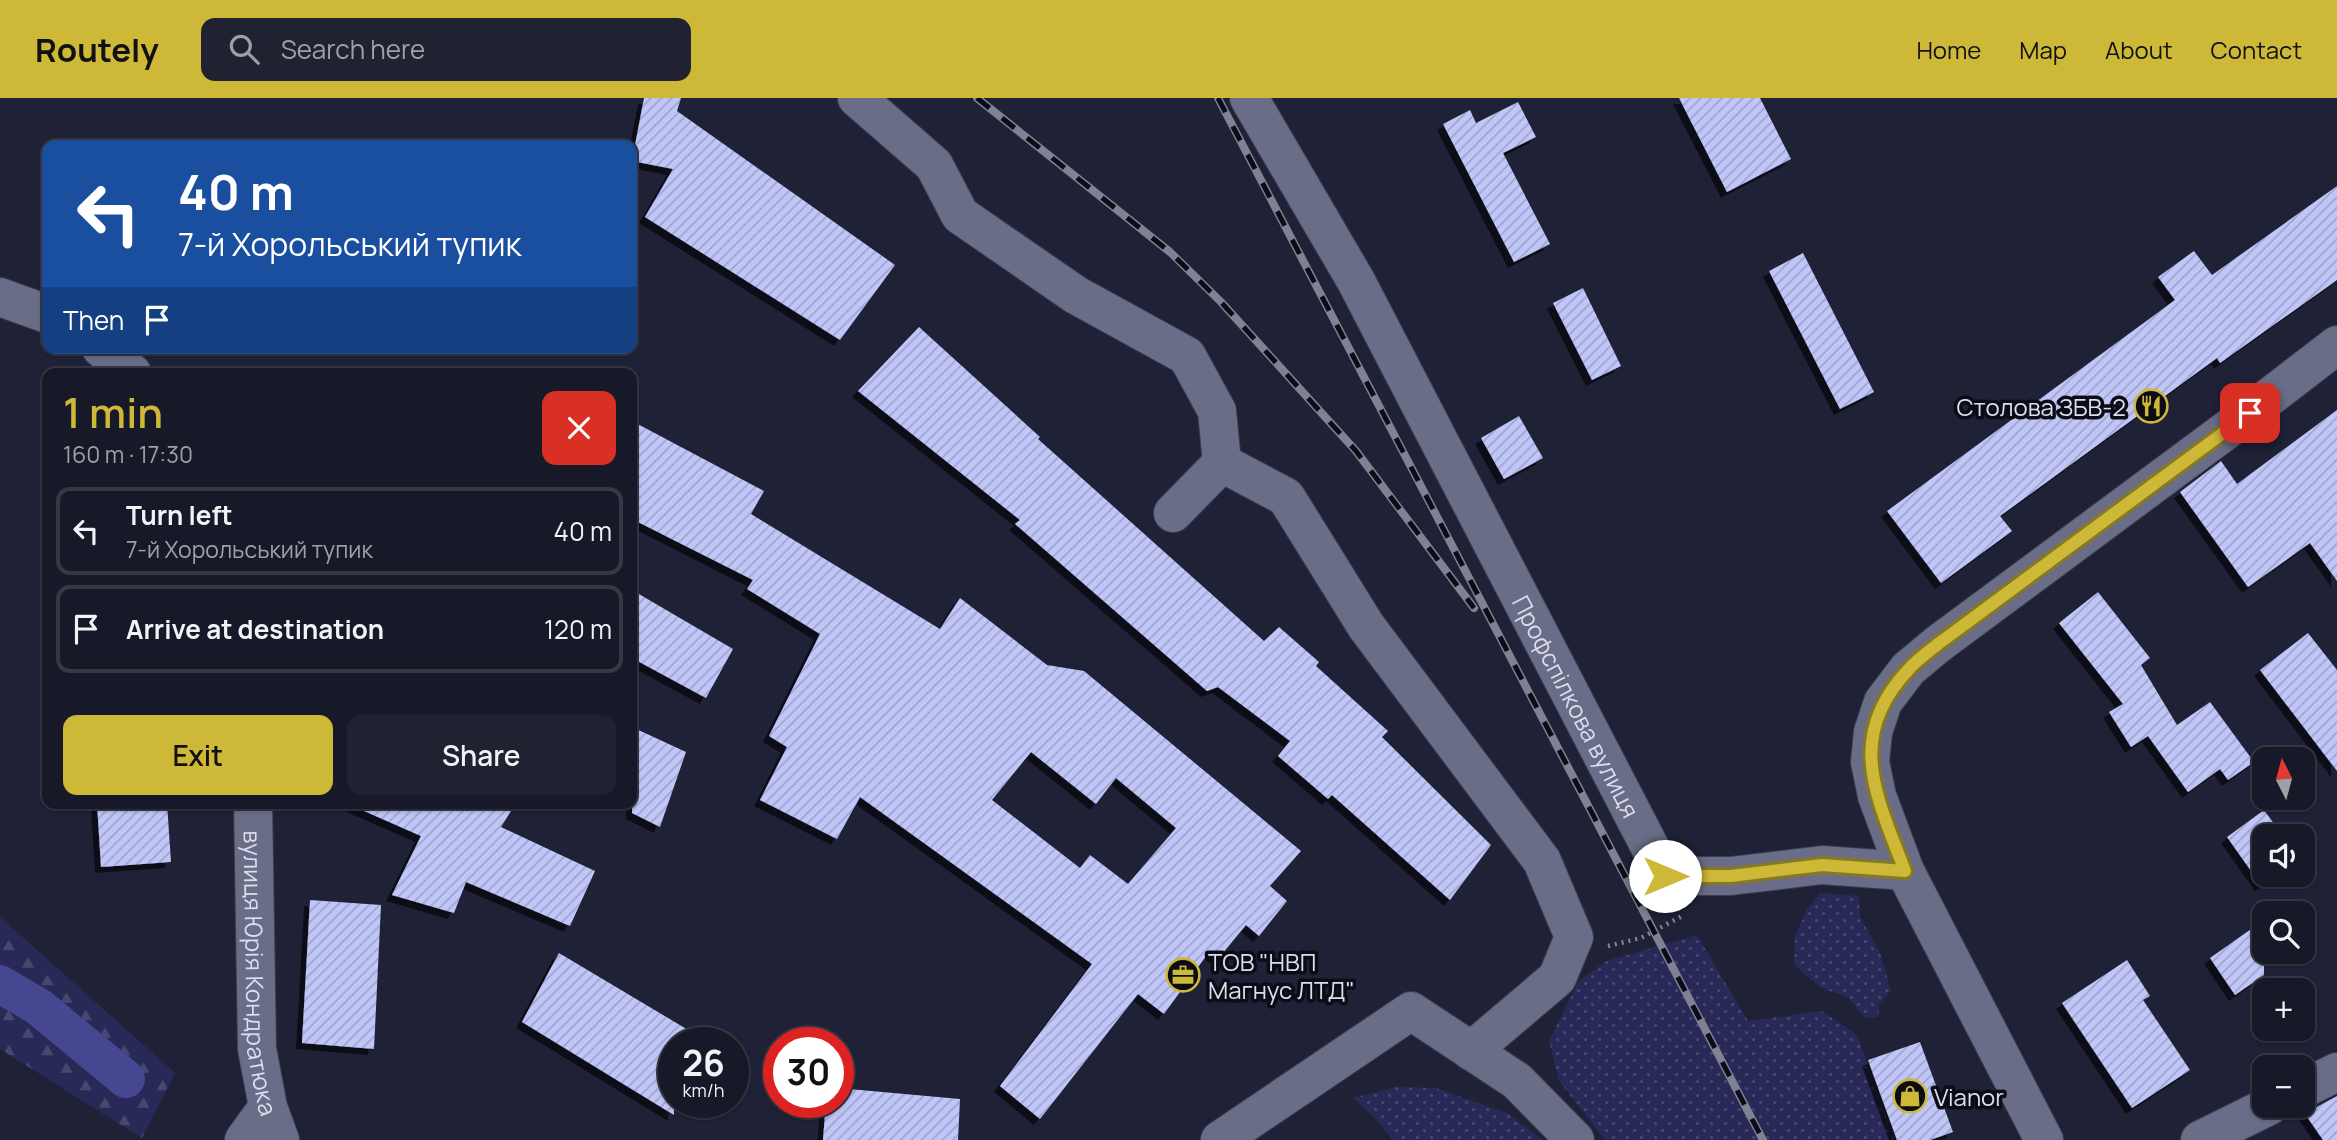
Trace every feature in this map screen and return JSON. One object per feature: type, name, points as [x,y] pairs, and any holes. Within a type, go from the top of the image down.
[{"type":"street","points":[[857,98],[934,165],[960,215],[1076,295],[1187,356],[1217,411],[1222,463],[1173,513]]},
{"type":"street","name":"Профспілкова вулиця","points":[[1249,98],[1356,281],[1665,876],[1731,876],[1822,865],[1905,871]]},
{"type":"street","points":[[0,297],[42,312]]},
{"type":"street","points":[[2044,1140],[1905,871],[1877,796],[1870,762],[1873,732],[1883,702],[1908,669],[1938,644],[2337,345]]},
{"type":"street","points":[[108,354],[126,368]]},
{"type":"street","points":[[1222,463],[1286,497],[1366,626],[1542,861],[1574,937],[1557,978],[1471,1051]]},
{"type":"street","name":"вулиця Юрія Кондратюка","points":[[253,809],[257,1049],[274,1123]]},
{"type":"street","points":[[1220,1140],[1411,1011],[1517,1081],[1575,1140]]},
{"type":"street","points":[[2315,1083],[2337,1072]]},
{"type":"street","points":[[2200,1140],[2252,1114]]},
{"type":"street","points":[[244,1140],[274,1123]]},
{"type":"path","points":[[1567,955],[1641,938],[1678,920],[1731,876]]},
{"type":"green space","points":[[1820,893],[1859,896],[1860,917],[1880,952],[1891,991],[1879,1004],[1879,1017],[1865,1018],[1848,997],[1821,988],[1794,965],[1795,936],[1807,909]]},
{"type":"green space","points":[[0,917],[175,1073],[142,1138],[0,1049]]},
{"type":"green space","points":[[1697,935],[1748,1021],[1822,1011],[1857,1035],[1895,1140],[1605,1140],[1559,1081],[1549,1041],[1578,982],[1606,961]]},
{"type":"green space","points":[[1396,1087],[1436,1088],[1507,1113],[1543,1140],[1393,1140],[1377,1120],[1353,1098]]},
{"type":"building","points":[[644,98],[681,98],[677,111],[895,265],[840,340],[645,217],[673,169],[637,162],[636,140]]},
{"type":"building","points":[[1679,98],[1760,98],[1791,159],[1727,192]]},
{"type":"building","points":[[1518,102],[1536,137],[1503,153],[1550,244],[1514,262],[1443,124],[1470,110],[1476,123]]},
{"type":"building","points":[[2337,186],[2337,280],[2220,363],[2217,358],[2000,516],[2012,531],[1941,583],[1887,511],[2175,300],[2158,277],[2194,251],[2212,275]]},
{"type":"building","points":[[1803,253],[1874,392],[1840,409],[1769,271]]},
{"type":"building","points":[[1583,288],[1621,366],[1592,380],[1553,303]]},
{"type":"building","points":[[919,327],[1040,437],[1038,439],[1264,641],[1279,627],[1319,662],[1316,666],[1388,731],[1382,737],[1491,845],[1450,900],[1332,795],[1328,799],[1278,756],[1290,741],[1218,687],[1207,691],[1015,524],[1020,520],[858,391]]},
{"type":"building","points":[[2337,410],[2337,581],[2310,543],[2248,587],[2180,492],[2221,461],[2237,484]]},
{"type":"building","points":[[1519,416],[1543,458],[1504,479],[1481,438]]},
{"type":"building","points":[[637,424],[764,491],[751,514],[940,629],[960,598],[1047,665],[1084,671],[1301,851],[1270,886],[1287,901],[1259,936],[1246,925],[1218,959],[1209,952],[1164,1014],[1138,994],[1040,1119],[1000,1086],[1092,964],[860,797],[837,839],[760,800],[787,747],[769,736],[820,634],[747,589],[753,580],[637,522]],"holes":[[[1031,752],[1096,804],[1116,778],[1176,828],[1128,884],[1090,855],[1080,868],[992,800]]]},
{"type":"building","points":[[2098,592],[2150,658],[2141,665],[2177,725],[2210,702],[2252,759],[2252,763],[2228,780],[2220,769],[2188,792],[2148,736],[2131,747],[2109,712],[2123,704],[2059,623]]},
{"type":"building","points":[[637,593],[733,649],[706,698],[637,661]]},
{"type":"building","points":[[2308,633],[2337,670],[2337,771],[2260,670]]},
{"type":"building","points":[[637,729],[686,752],[660,827],[632,813],[632,809],[637,809]]},
{"type":"building","points":[[97,809],[167,809],[171,862],[101,867]]},
{"type":"building","points":[[360,809],[512,809],[501,827],[595,871],[570,926],[466,882],[454,913],[392,895],[421,836]]},
{"type":"building","points":[[2264,810],[2274,824],[2252,824],[2252,872],[2227,837]]},
{"type":"building","points":[[310,900],[381,905],[374,1049],[302,1043]]},
{"type":"building","points":[[2252,928],[2252,964],[2264,964],[2264,975],[2252,978],[2252,983],[2235,995],[2210,958]]},
{"type":"building","points":[[559,953],[683,1027],[658,1027],[658,1105],[522,1022]]},
{"type":"building","points":[[2127,960],[2150,996],[2143,1000],[2190,1070],[2132,1108],[2062,1003]]},
{"type":"building","name":"Vianor","points":[[1920,1042],[1953,1132],[1930,1140],[1897,1140],[1868,1060]]},
{"type":"building","points":[[854,1089],[960,1099],[958,1140],[823,1140],[825,1118],[854,1118]]},
{"type":"building","points":[[2337,1096],[2337,1140],[2323,1140],[2308,1118],[2315,1118],[2315,1108]]},
{"type":"waterway","points":[[0,984],[39,1007],[126,1079]]},
{"type":"railway","points":[[977,98],[1170,252],[1221,302],[1356,451],[1474,608]]},
{"type":"railway","points":[[1218,98],[1763,1140]]},
{"type":"place","name":"Столова ЗБВ-2","points":[[2151,406]]},
{"type":"place","name":"ТОВ \"НВП Магнус ЛТД\"","points":[[1183,975]]},
{"type":"place","name":"Vianor","points":[[1910,1096]]},
{"type":"route","points":[[1665,876],[1731,876],[1822,865],[1905,871],[1877,796],[1870,762],[1873,732],[1883,702],[1908,669],[1938,644],[2250,413]]}]
